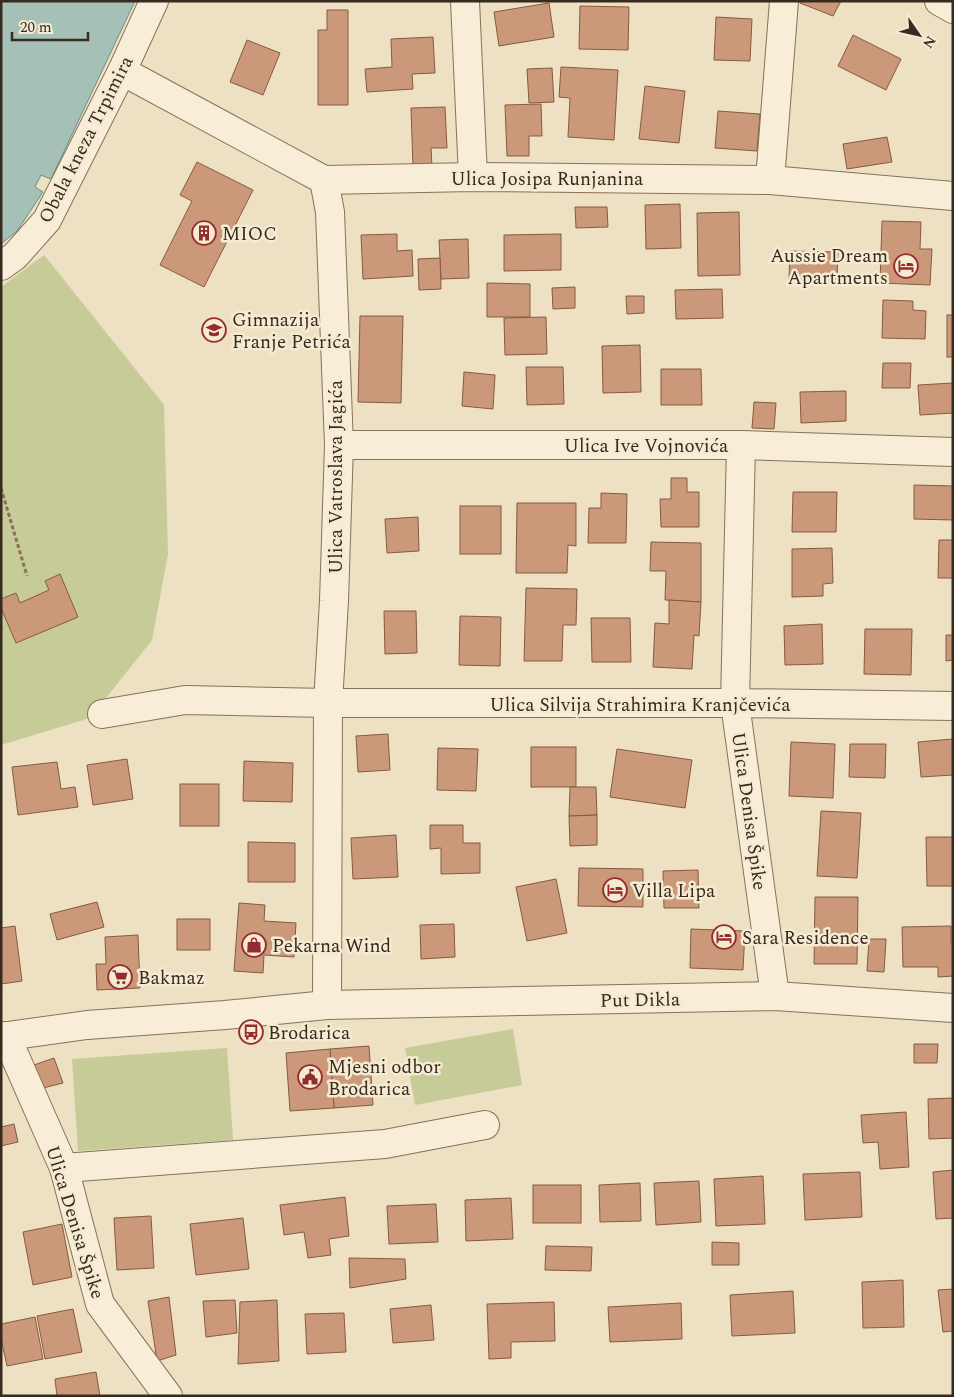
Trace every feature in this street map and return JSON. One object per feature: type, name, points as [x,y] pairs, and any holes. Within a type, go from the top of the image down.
[{"type":"street","name":"Obala kneza Trpimira","points":[[1,266],[15,256],[47,220],[122,71],[154,1]]},
{"type":"street","points":[[465,1],[473,176]]},
{"type":"street","points":[[770,180],[784,1]]},
{"type":"street","points":[[939,1],[953,9]]},
{"type":"street","points":[[122,71],[324,180]]},
{"type":"street","name":"Ulica Josipa Runjanina","points":[[324,180],[473,176],[770,180],[953,196]]},
{"type":"street","name":"Ulica Vatroslava Jagića","points":[[324,180],[330,212],[339,445],[334,601],[328,703],[327,1005]]},
{"type":"street","name":"Ulica Ive Vojnovića","points":[[339,445],[741,445],[953,452]]},
{"type":"street","name":"Ulica Denisa Špike","points":[[741,445],[735,703],[775,996]]},
{"type":"street","name":"Ulica Silvija Strahimira Kranjčevića","points":[[102,714],[185,700],[328,703],[735,703],[953,706]]},
{"type":"street","name":"Put Dikla","points":[[327,1005],[775,996],[953,1008]]},
{"type":"street","name":"Ulica Denisa Špike","points":[[168,1396],[100,1304],[64,1168],[4,1036],[87,1026],[327,1005]]},
{"type":"street","points":[[64,1168],[385,1144],[485,1125]]},
{"type":"path","points":[[1,488],[27,576]]},
{"type":"green space","points":[[44,255],[164,405],[168,554],[152,640],[90,718],[1,745],[1,287]]},
{"type":"green space","points":[[513,1029],[522,1085],[415,1105],[405,1048]]},
{"type":"green space","points":[[227,1048],[233,1140],[78,1151],[72,1059]]},
{"type":"water","points":[[1,1],[135,1],[51,179],[41,175],[35,187],[43,192],[17,231],[1,244]]},
{"type":"building","points":[[800,1],[841,1],[833,16],[800,3]]},
{"type":"building","points":[[549,3],[554,37],[499,46],[494,12]]},
{"type":"building","points":[[580,6],[629,7],[628,50],[579,49]]},
{"type":"building","points":[[327,10],[348,10],[348,105],[318,105],[318,30],[327,30]]},
{"type":"building","points":[[716,17],[752,19],[750,61],[714,60]]},
{"type":"building","points":[[853,35],[901,59],[886,90],[838,66]]},
{"type":"building","points":[[433,37],[435,73],[412,74],[413,89],[367,92],[365,69],[392,67],[391,39]]},
{"type":"building","points":[[247,40],[280,53],[263,95],[230,82]]},
{"type":"building","points":[[561,67],[618,70],[614,140],[568,137],[570,98],[559,97]]},
{"type":"building","points":[[552,68],[554,102],[529,103],[527,69]]},
{"type":"building","points":[[645,86],[685,91],[679,143],[639,139]]},
{"type":"building","points":[[541,104],[542,136],[529,136],[529,156],[507,156],[505,105]]},
{"type":"building","points":[[445,107],[447,148],[431,148],[432,166],[413,167],[411,108]]},
{"type":"building","points":[[718,111],[760,114],[757,151],[715,148]]},
{"type":"building","points":[[887,137],[892,162],[847,169],[843,144]]},
{"type":"building","name":"MIOC","points":[[197,162],[253,190],[204,287],[160,265],[192,201],[180,195]]},
{"type":"building","points":[[680,204],[681,248],[646,249],[645,205]]},
{"type":"building","points":[[575,207],[607,207],[608,227],[576,228]]},
{"type":"building","points":[[739,212],[740,275],[698,276],[697,213]]},
{"type":"building","name":"Aussie Dream Apartments","points":[[882,221],[921,222],[920,249],[932,249],[930,285],[880,283]]},
{"type":"building","points":[[397,234],[397,251],[412,250],[413,276],[363,279],[361,235]]},
{"type":"building","points":[[561,234],[561,270],[504,271],[504,235]]},
{"type":"building","points":[[468,239],[469,278],[441,279],[439,240]]},
{"type":"building","points":[[790,251],[838,252],[837,280],[789,279]]},
{"type":"building","points":[[440,258],[441,289],[419,290],[418,259]]},
{"type":"building","points":[[487,283],[530,284],[530,317],[487,317]]},
{"type":"building","points":[[575,287],[575,308],[553,309],[552,288]]},
{"type":"building","points":[[722,289],[723,318],[676,319],[675,290]]},
{"type":"building","points":[[626,296],[644,296],[644,313],[627,314]]},
{"type":"building","points":[[883,300],[913,301],[913,310],[926,311],[925,339],[882,338]]},
{"type":"building","points":[[947,315],[953,315],[953,357],[947,357]]},
{"type":"building","points":[[360,316],[403,316],[401,403],[358,402]]},
{"type":"building","points":[[546,317],[547,354],[505,355],[504,318]]},
{"type":"building","points":[[640,345],[641,392],[603,393],[602,346]]},
{"type":"building","points":[[883,363],[911,363],[910,388],[882,388]]},
{"type":"building","points":[[526,367],[563,367],[564,404],[527,405]]},
{"type":"building","points":[[661,369],[701,369],[702,405],[661,405]]},
{"type":"building","points":[[464,372],[495,375],[493,409],[462,406]]},
{"type":"building","points":[[953,383],[953,413],[920,415],[918,385]]},
{"type":"building","points":[[846,391],[846,421],[801,423],[800,392]]},
{"type":"building","points":[[754,402],[776,403],[774,429],[752,428]]},
{"type":"building","points":[[671,478],[687,478],[687,492],[699,492],[699,527],[661,527],[660,499],[671,499]]},
{"type":"building","points":[[914,485],[953,486],[953,520],[914,519]]},
{"type":"building","points":[[793,492],[837,492],[836,532],[792,532]]},
{"type":"building","points":[[601,493],[627,494],[626,543],[588,543],[589,508],[601,508]]},
{"type":"building","points":[[517,503],[576,503],[576,546],[568,545],[567,573],[516,573]]},
{"type":"building","points":[[460,506],[501,506],[501,554],[460,554]]},
{"type":"building","points":[[418,517],[419,551],[387,553],[385,519]]},
{"type":"building","points":[[939,540],[953,540],[953,578],[938,578]]},
{"type":"building","points":[[651,542],[701,543],[701,602],[665,600],[666,571],[650,571]]},
{"type":"building","points":[[832,548],[833,583],[823,584],[823,596],[792,597],[792,549]]},
{"type":"building","points":[[60,574],[78,617],[16,643],[1,608],[1,599],[16,593],[20,603],[49,590],[45,581]]},
{"type":"building","points":[[526,588],[577,589],[576,625],[563,625],[562,661],[524,661]]},
{"type":"building","points":[[669,600],[701,602],[699,636],[694,635],[692,669],[653,667],[655,623],[669,624]]},
{"type":"building","points":[[384,611],[416,611],[417,653],[385,654]]},
{"type":"building","points":[[460,616],[501,617],[500,666],[459,665]]},
{"type":"building","points":[[591,618],[630,618],[631,662],[592,662]]},
{"type":"building","points":[[822,624],[823,664],[785,665],[784,626]]},
{"type":"building","points":[[865,629],[912,629],[911,675],[864,674]]},
{"type":"building","points":[[946,635],[953,635],[953,660],[946,661]]},
{"type":"building","points":[[388,734],[390,770],[358,772],[356,736]]},
{"type":"building","points":[[953,739],[953,775],[921,777],[918,742]]},
{"type":"building","points":[[791,742],[835,744],[833,798],[789,796]]},
{"type":"building","points":[[850,744],[886,744],[885,778],[849,777]]},
{"type":"building","points":[[531,747],[576,747],[576,787],[531,787]]},
{"type":"building","points":[[438,748],[478,749],[476,791],[437,790]]},
{"type":"building","points":[[617,749],[692,760],[685,808],[610,797]]},
{"type":"building","points":[[127,759],[133,799],[93,805],[87,765]]},
{"type":"building","points":[[244,761],[293,763],[292,802],[243,801]]},
{"type":"building","points":[[57,762],[61,789],[75,787],[78,807],[18,815],[12,767]]},
{"type":"building","points":[[180,784],[219,784],[219,826],[180,826]]},
{"type":"building","points":[[570,787],[596,787],[597,815],[569,816]]},
{"type":"building","points":[[821,811],[861,813],[857,878],[817,876]]},
{"type":"building","points":[[597,815],[597,845],[570,846],[569,816]]},
{"type":"building","points":[[430,825],[463,825],[463,843],[480,843],[480,873],[441,874],[441,848],[430,849]]},
{"type":"building","points":[[396,835],[398,877],[353,879],[351,838]]},
{"type":"building","points":[[926,837],[953,837],[953,886],[927,886]]},
{"type":"building","points":[[248,842],[295,843],[295,882],[248,882]]},
{"type":"building","points":[[579,868],[643,869],[643,907],[578,906]]},
{"type":"building","points":[[698,870],[699,908],[664,908],[663,871]]},
{"type":"building","points":[[556,879],[567,933],[527,941],[516,887]]},
{"type":"building","points":[[815,897],[858,897],[857,964],[814,964]]},
{"type":"building","points":[[97,902],[104,927],[57,940],[50,914]]},
{"type":"building","points":[[239,903],[265,905],[264,921],[296,923],[294,957],[264,955],[263,973],[234,971]]},
{"type":"building","points":[[177,919],[210,919],[210,950],[177,950]]},
{"type":"building","points":[[454,924],[455,957],[421,959],[420,925]]},
{"type":"building","points":[[15,926],[22,981],[1,984],[1,928]]},
{"type":"building","points":[[951,926],[953,976],[938,977],[938,967],[903,967],[902,927]]},
{"type":"building","points":[[691,929],[745,931],[743,970],[690,968]]},
{"type":"building","points":[[138,935],[140,988],[97,990],[96,964],[106,964],[105,937]]},
{"type":"building","points":[[869,939],[886,939],[884,972],[867,971]]},
{"type":"building","points":[[914,1044],[938,1044],[937,1063],[914,1063]]},
{"type":"building","points":[[369,1046],[373,1105],[334,1108],[330,1049]]},
{"type":"building","points":[[330,1049],[334,1108],[290,1111],[286,1053]]},
{"type":"building","points":[[54,1058],[63,1083],[39,1089],[31,1066]]},
{"type":"building","points":[[953,1098],[953,1138],[929,1139],[928,1099]]},
{"type":"building","points":[[906,1112],[909,1167],[880,1169],[878,1142],[863,1143],[861,1115]]},
{"type":"building","points":[[14,1124],[18,1142],[1,1146],[1,1127]]},
{"type":"building","points":[[953,1170],[953,1218],[936,1219],[933,1172]]},
{"type":"building","points":[[860,1172],[862,1217],[805,1220],[803,1174]]},
{"type":"building","points":[[763,1176],[765,1224],[716,1226],[714,1179]]},
{"type":"building","points":[[699,1181],[701,1222],[656,1225],[654,1183]]},
{"type":"building","points":[[640,1183],[641,1221],[600,1222],[599,1185]]},
{"type":"building","points":[[533,1185],[581,1185],[581,1223],[533,1223]]},
{"type":"building","points":[[345,1197],[349,1236],[329,1239],[331,1255],[308,1258],[304,1232],[284,1235],[280,1205]]},
{"type":"building","points":[[511,1198],[513,1239],[466,1241],[465,1200]]},
{"type":"building","points":[[436,1204],[438,1242],[389,1244],[387,1206]]},
{"type":"building","points":[[151,1216],[154,1268],[117,1270],[114,1218]]},
{"type":"building","points":[[243,1218],[249,1269],[196,1275],[190,1224]]},
{"type":"building","points":[[62,1224],[72,1277],[33,1285],[23,1232]]},
{"type":"building","points":[[712,1242],[739,1243],[739,1265],[712,1265]]},
{"type":"building","points":[[546,1246],[592,1247],[591,1271],[545,1270]]},
{"type":"building","points":[[349,1258],[405,1259],[406,1279],[350,1288]]},
{"type":"building","points":[[903,1280],[904,1327],[863,1328],[862,1282]]},
{"type":"building","points":[[953,1289],[953,1331],[943,1332],[938,1290]]},
{"type":"building","points":[[793,1291],[795,1333],[732,1336],[730,1295]]},
{"type":"building","points":[[169,1297],[176,1355],[157,1361],[148,1301]]},
{"type":"building","points":[[235,1300],[237,1333],[206,1337],[203,1301]]},
{"type":"building","points":[[277,1300],[279,1361],[238,1364],[240,1302]]},
{"type":"building","points":[[554,1302],[555,1341],[511,1342],[511,1358],[489,1359],[487,1304]]},
{"type":"building","points":[[681,1303],[682,1339],[610,1342],[608,1307]]},
{"type":"building","points":[[431,1305],[434,1340],[393,1343],[390,1309]]},
{"type":"building","points":[[73,1309],[82,1352],[45,1359],[37,1316]]},
{"type":"building","points":[[344,1313],[346,1352],[307,1354],[305,1314]]},
{"type":"building","points":[[35,1317],[43,1359],[7,1366],[1,1338],[1,1324]]},
{"type":"building","points":[[96,1372],[100,1396],[57,1396],[55,1379]]},
{"type":"place","name":"MIOC","points":[[204,233]]},
{"type":"place","name":"Aussie Dream Apartments","points":[[906,266]]},
{"type":"place","name":"Gimnazija Franje Petrića","points":[[214,330]]},
{"type":"place","name":"Villa Lipa","points":[[615,890]]},
{"type":"place","name":"Sara Residence","points":[[724,937]]},
{"type":"place","name":"Pekarna Wind","points":[[254,945]]},
{"type":"place","name":"Bakmaz","points":[[120,977]]},
{"type":"place","name":"Brodarica","points":[[251,1032]]},
{"type":"place","name":"Mjesni odbor Brodarica","points":[[310,1077]]}]
